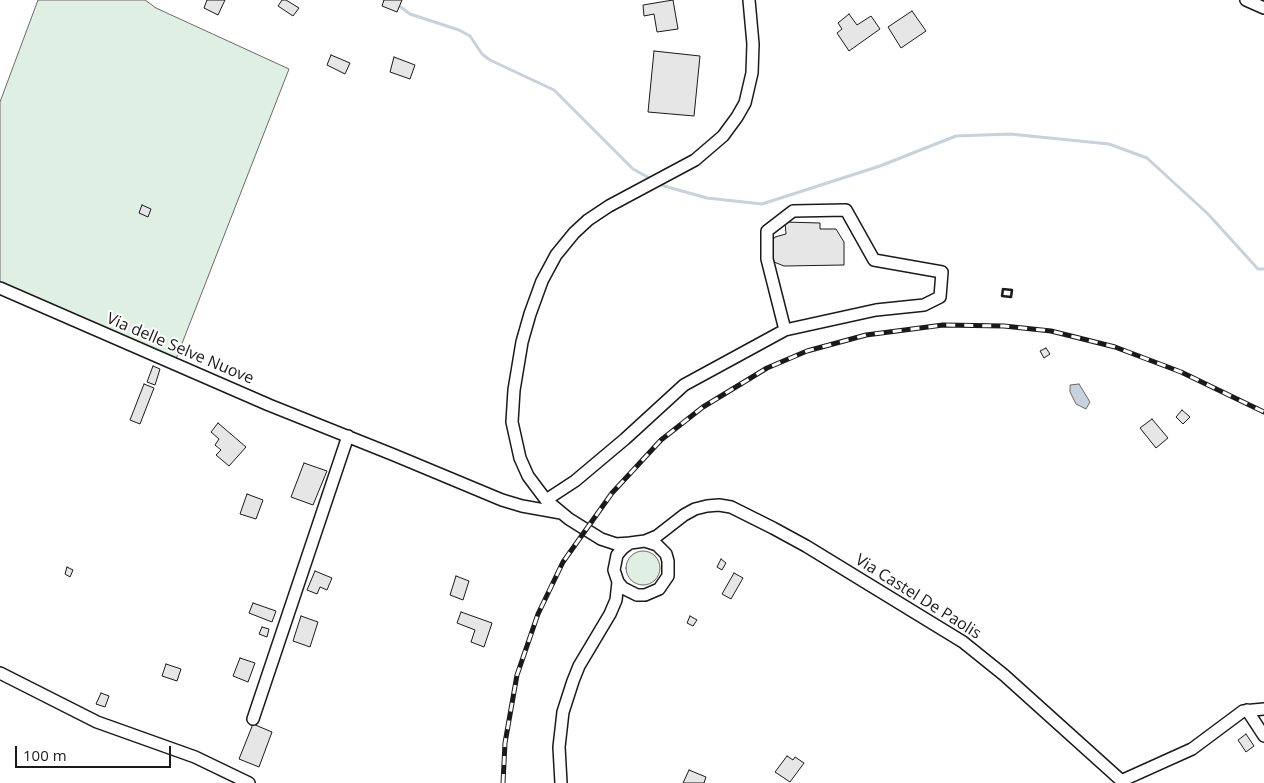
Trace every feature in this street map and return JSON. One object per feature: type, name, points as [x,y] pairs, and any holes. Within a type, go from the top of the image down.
[{"type":"street","points":[[666,554],[657,545],[645,541],[616,544],[601,539],[561,513],[546,500],[532,483],[523,465],[514,437],[512,422],[514,390],[527,323],[545,276],[569,238],[594,215],[640,188],[695,160],[706,152],[723,136],[743,108],[751,81],[752,67],[749,0]]},
{"type":"street","points":[[1246,0],[1264,8]]},
{"type":"street","points":[[546,500],[575,481],[625,439],[684,385],[785,330],[876,310],[924,305],[940,297],[942,272],[874,260],[846,210],[793,211],[767,231],[767,259],[785,330]]},
{"type":"street","name":"Via delle Selve Nuove","points":[[0,288],[269,405],[506,502],[561,513]]},
{"type":"street","points":[[253,719],[348,436]]},
{"type":"street","name":"Via Castel De Paolis","points":[[645,541],[657,536],[695,509],[719,505],[731,507],[788,536],[963,642],[1004,675],[1123,782]]},
{"type":"street","points":[[618,582],[630,592],[645,595],[659,589],[668,576],[669,569],[665,536],[669,528]]},
{"type":"street","points":[[561,783],[559,736],[566,699],[579,666],[610,614],[616,600],[618,582],[615,563],[611,552],[601,539]]},
{"type":"street","points":[[615,563],[623,548],[630,543]]},
{"type":"street","points":[[610,614],[630,592]]},
{"type":"street","points":[[0,673],[90,719],[195,757],[249,783]]},
{"type":"street","points":[[1123,782],[1192,749],[1240,713],[1247,710],[1264,709]]},
{"type":"street","points":[[1247,710],[1264,736]]},
{"type":"green space","points":[[38,0],[145,0],[156,8],[289,69],[174,364],[0,287],[0,102]]},
{"type":"green space","points":[[643,551],[650,552],[655,556],[659,561],[659,575],[655,580],[650,584],[643,585],[636,584],[631,580],[627,575],[626,568],[627,561],[631,556],[636,552]]},
{"type":"shaded area","points":[[1079,384],[1090,402],[1086,409],[1076,404],[1070,392],[1070,385]]},
{"type":"building","points":[[207,0],[225,0],[218,15],[204,8]]},
{"type":"building","points":[[282,0],[286,0],[299,8],[293,16],[278,6]]},
{"type":"building","points":[[384,0],[402,0],[397,12],[382,6]]},
{"type":"building","points":[[673,0],[678,29],[657,32],[654,14],[644,16],[643,5]]},
{"type":"building","points":[[912,11],[926,31],[901,48],[888,27]]},
{"type":"building","points":[[849,14],[857,25],[871,16],[880,29],[849,51],[837,33],[842,29],[838,23]]},
{"type":"building","points":[[654,51],[700,56],[694,116],[648,112]]},
{"type":"building","points":[[331,55],[350,63],[345,74],[327,65]]},
{"type":"building","points":[[394,57],[415,65],[410,79],[390,72]]},
{"type":"building","points":[[142,205],[151,209],[148,217],[139,213]]},
{"type":"building","points":[[785,222],[820,223],[820,229],[836,229],[844,242],[844,265],[784,266],[774,262],[769,254],[770,244],[775,237],[786,234]]},
{"type":"building","points":[[1046,348],[1050,354],[1044,358],[1040,351]]},
{"type":"building","points":[[153,366],[160,369],[155,385],[147,382]]},
{"type":"building","points":[[144,384],[154,388],[140,424],[130,420]]},
{"type":"building","points":[[1182,410],[1190,417],[1183,424],[1176,417]]},
{"type":"building","points":[[1152,419],[1168,438],[1156,448],[1140,428]]},
{"type":"building","points":[[218,423],[246,447],[229,466],[216,455],[221,450],[215,445],[219,439],[211,432]]},
{"type":"building","points":[[304,463],[327,471],[313,505],[291,497]]},
{"type":"building","points":[[247,494],[263,500],[256,519],[240,514]]},
{"type":"building","points":[[721,559],[726,563],[722,570],[717,567]]},
{"type":"building","points":[[67,567],[73,570],[70,577],[65,574]]},
{"type":"building","points":[[315,571],[332,578],[327,590],[320,587],[317,594],[307,590]]},
{"type":"building","points":[[734,573],[743,578],[731,599],[722,594]]},
{"type":"building","points":[[456,576],[469,581],[463,600],[450,595]]},
{"type":"building","points":[[253,603],[276,611],[272,622],[249,613]]},
{"type":"building","points":[[461,612],[492,623],[484,647],[471,642],[475,630],[457,623]]},
{"type":"building","points":[[301,616],[318,622],[310,647],[293,641]]},
{"type":"building","points":[[690,616],[697,620],[693,626],[687,623]]},
{"type":"building","points":[[262,627],[269,629],[267,637],[259,634]]},
{"type":"building","points":[[240,658],[255,663],[248,682],[233,676]]},
{"type":"building","points":[[166,664],[181,669],[177,681],[162,676]]},
{"type":"building","points":[[101,693],[109,696],[105,707],[96,704]]},
{"type":"building","points":[[253,724],[272,732],[259,767],[239,759]]},
{"type":"building","points":[[1246,734],[1254,746],[1246,752],[1238,740]]},
{"type":"building","points":[[787,756],[793,760],[795,757],[804,763],[790,782],[775,772]]},
{"type":"building","points":[[689,770],[706,777],[704,783],[683,783]]},
{"type":"waterway","points":[[398,5],[410,14],[459,30],[470,36],[482,54],[490,60],[554,90],[633,169],[653,180]]},
{"type":"waterway","points":[[658,183],[707,198],[762,204],[880,166],[956,136],[1010,134],[1109,144],[1147,158],[1208,214],[1258,269],[1264,269]]},
{"type":"railway","points":[[503,783],[505,743],[517,675],[538,614],[563,562],[612,493],[661,440],[703,407],[767,368],[807,351],[866,335],[943,325],[1004,326],[1051,331],[1115,347],[1181,372],[1264,412]]},
{"type":"wall","points":[[1003,289],[1012,290],[1011,297],[1002,296],[1003,289]]}]
